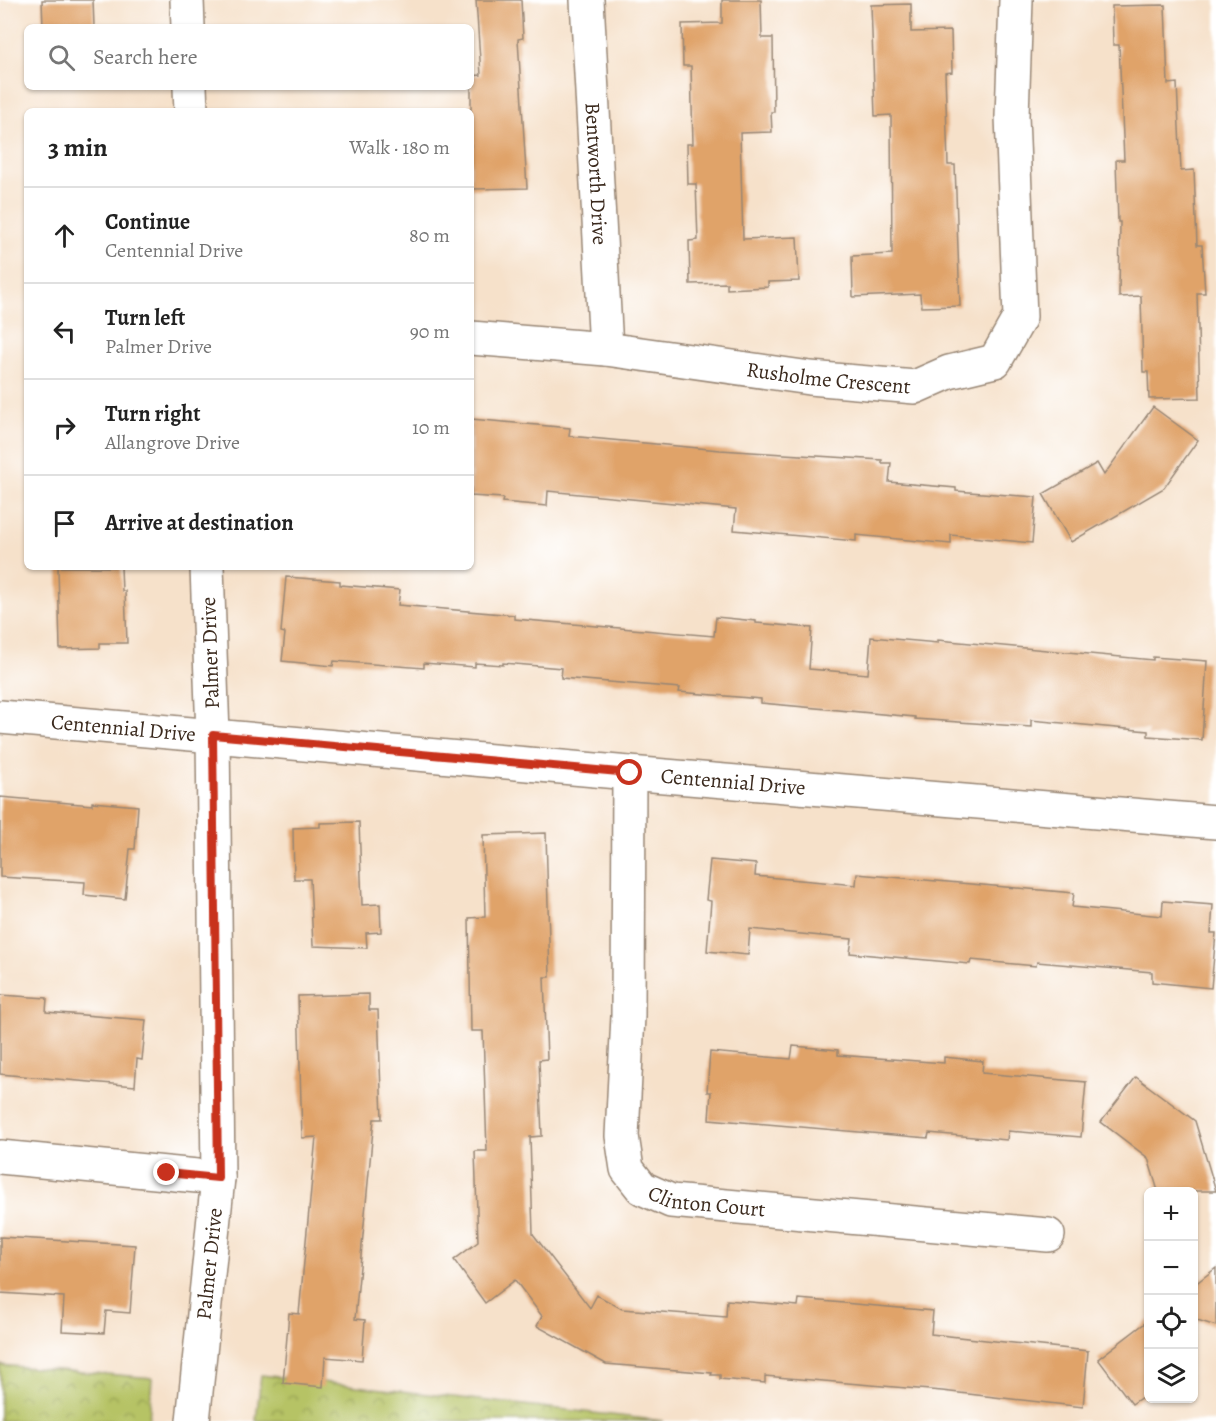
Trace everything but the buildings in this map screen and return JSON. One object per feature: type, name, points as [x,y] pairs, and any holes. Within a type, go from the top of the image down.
[{"type":"street","points":[[187,0],[188,24]]},
{"type":"street","name":"Bentworth Drive","points":[[587,0],[606,349]]},
{"type":"street","name":"Rusholme Crescent","points":[[474,338],[606,349],[810,378],[915,387],[949,372],[995,361],[1020,318],[1012,116],[1016,0]]},
{"type":"street","points":[[190,90],[190,108]]},
{"type":"street","name":"Palmer Drive","points":[[193,1421],[218,1178],[213,735],[207,570]]},
{"type":"street","name":"Centennial Drive","points":[[0,717],[1216,822]]},
{"type":"street","name":"Clinton Court","points":[[630,773],[628,1016],[622,1136],[627,1169],[642,1188],[671,1201],[1048,1235]]},
{"type":"street","points":[[0,1157],[218,1178]]},
{"type":"green space","points":[[0,1365],[152,1378],[149,1421],[0,1421]]},
{"type":"green space","points":[[261,1375],[663,1421],[256,1421]]},
{"type":"route","points":[[167,1173],[218,1178],[213,735],[630,773]]}]
